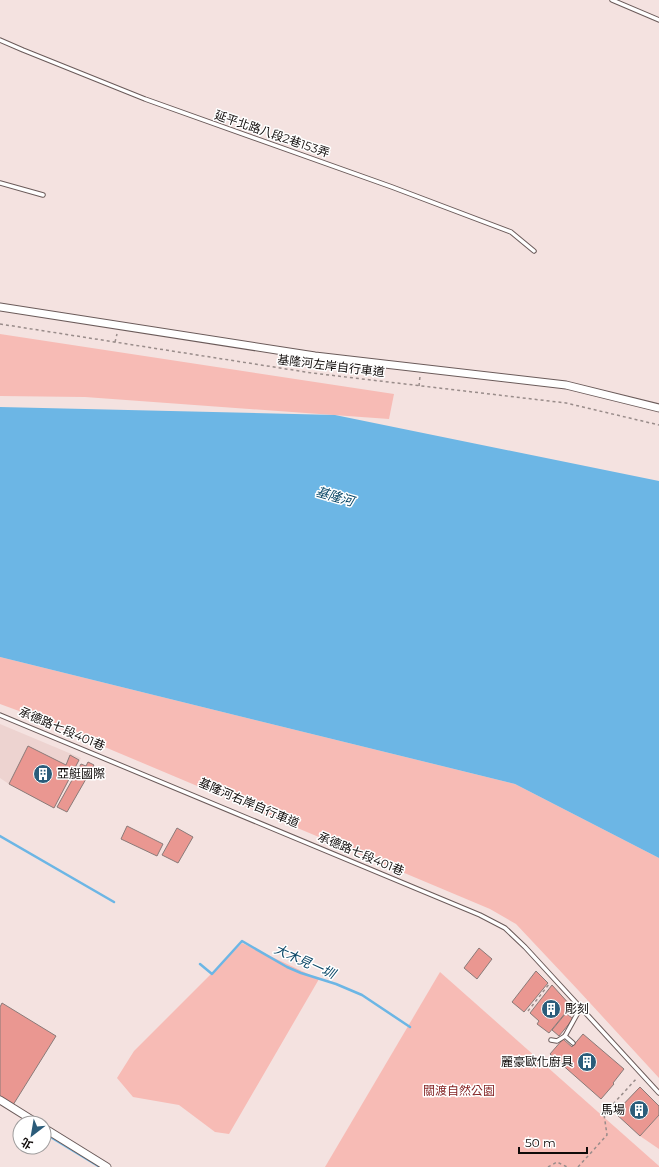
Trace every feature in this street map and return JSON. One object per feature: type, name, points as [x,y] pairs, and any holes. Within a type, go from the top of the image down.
[{"type":"street","points":[[0,307],[315,356],[566,385],[659,408]]},
{"type":"street","points":[[0,1100],[23,1115]]},
{"type":"street","points":[[52,1133],[107,1167]]},
{"type":"lane","points":[[612,0],[659,20]]},
{"type":"lane","name":"延平北路八段2巷153弄","points":[[0,40],[145,99],[392,187],[511,232],[534,251]]},
{"type":"lane","points":[[0,183],[43,195]]},
{"type":"lane","name":"承德路七段401巷","points":[[0,715],[480,915],[505,928],[554,978],[659,1093]]},
{"type":"lane","points":[[551,1040],[557,1041],[565,1036],[581,1007]]},
{"type":"lane","points":[[565,1036],[573,1043]]},
{"type":"path","name":"基隆河左岸自行車道","points":[[0,324],[312,373],[566,403],[659,425]]},
{"type":"path","points":[[115,342],[118,326]]},
{"type":"path","points":[[528,1011],[554,978]]},
{"type":"path","points":[[578,1167],[607,1135],[604,1114],[642,1074]]},
{"type":"path","points":[[548,1167],[557,1162],[567,1167]]},
{"type":"shaded area","name":"亞艇國際","points":[[0,724],[81,758],[54,808],[0,778]]},
{"type":"green space","points":[[0,334],[394,394],[389,419],[85,397],[0,396]]},
{"type":"green space","points":[[0,657],[515,784],[659,858],[659,1078],[516,924],[490,909],[0,704]]},
{"type":"green space","points":[[242,943],[319,979],[229,1134],[215,1132],[179,1105],[133,1097],[117,1078],[134,1051]]},
{"type":"green space","name":"關渡自然公園","points":[[440,972],[659,1166],[659,1167],[325,1167]]},
{"type":"green space","points":[[659,1115],[659,1149],[640,1136]]},
{"type":"water","name":"基隆河","points":[[0,407],[335,415],[659,481],[659,858],[515,784],[0,657]]},
{"type":"building","name":"亞艇國際","points":[[28,746],[66,765],[70,755],[79,760],[54,808],[9,784]]},
{"type":"building","points":[[88,762],[94,765],[67,812],[57,807],[81,764],[86,766]]},
{"type":"building","points":[[127,826],[163,844],[157,856],[121,839]]},
{"type":"building","points":[[177,828],[193,837],[178,863],[162,855]]},
{"type":"building","points":[[479,948],[492,959],[477,979],[464,968]]},
{"type":"building","points":[[536,971],[548,983],[524,1012],[512,1002]]},
{"type":"building","name":"彫刻","points":[[552,985],[571,1006],[549,1033],[537,1024],[539,1021],[530,1013]]},
{"type":"building","points":[[2,1003],[56,1036],[13,1105],[0,1097],[0,1007]]},
{"type":"building","points":[[566,1013],[573,1019],[559,1036],[552,1030]]},
{"type":"building","name":"麗豪歐化廚具","points":[[583,1034],[624,1069],[601,1099],[550,1054],[563,1039],[572,1047]]},
{"type":"building","name":"馬場","points":[[640,1087],[659,1106],[659,1115],[640,1136],[615,1113]]},
{"type":"waterway","name":"大木見一圳","points":[[0,836],[114,902]]},
{"type":"waterway","name":"大木見一圳","points":[[200,964],[212,974],[242,941],[287,967],[336,984],[362,995],[410,1027]]},
{"type":"waterway","points":[[52,1138],[100,1167]]},
{"type":"place","name":"亞艇國際","points":[[43,774]]},
{"type":"place","name":"彫刻","points":[[551,1009]]},
{"type":"place","name":"麗豪歐化廚具","points":[[587,1062]]},
{"type":"place","name":"馬場","points":[[639,1110]]}]
